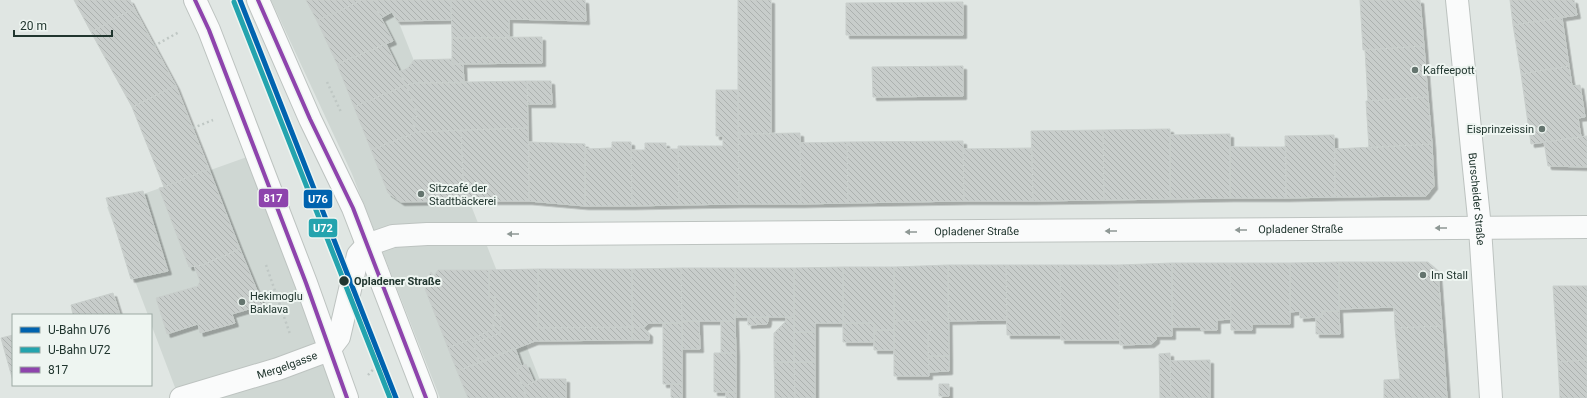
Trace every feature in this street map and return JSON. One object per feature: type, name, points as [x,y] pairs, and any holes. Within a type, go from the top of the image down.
[{"type":"street","points":[[195,0],[209,30],[306,283],[347,398]]},
{"type":"street","points":[[258,0],[310,119],[353,208],[426,398]]},
{"type":"street","name":"Burscheider Straße","points":[[1457,0],[1480,228],[1491,398]]},
{"type":"street","name":"Opladener Straße","points":[[368,245],[393,236],[427,234],[1587,227]]},
{"type":"street","name":"Mergelgasse","points":[[181,398],[278,369],[329,350],[334,346],[339,337],[358,255],[368,245]]},
{"type":"path","points":[[154,46],[180,32]]},
{"type":"path","points":[[193,128],[214,120]]},
{"type":"shaded area","points":[[271,0],[390,0],[547,398],[440,398],[352,174]]},
{"type":"shaded area","points":[[247,157],[337,398],[179,398],[152,327],[152,314],[148,314],[107,207]]},
{"type":"building","points":[[74,0],[130,0],[134,8],[91,32]]},
{"type":"building","points":[[306,0],[362,0],[317,21]]},
{"type":"building","points":[[362,0],[372,0],[393,41],[337,64],[317,21]]},
{"type":"building","points":[[372,0],[451,0],[451,20],[397,21],[392,12],[381,18]]},
{"type":"building","points":[[451,0],[585,0],[586,21],[509,19],[509,38],[452,38]]},
{"type":"building","points":[[738,0],[771,0],[771,134],[738,134]]},
{"type":"building","points":[[1360,0],[1420,0],[1424,46],[1363,50]]},
{"type":"building","points":[[1510,0],[1574,0],[1577,15],[1513,25]]},
{"type":"building","points":[[963,2],[963,35],[846,35],[846,3]]},
{"type":"building","points":[[134,8],[176,86],[132,107],[91,32]]},
{"type":"building","points":[[1562,18],[1569,66],[1521,74],[1513,25]]},
{"type":"building","points":[[542,37],[542,63],[452,64],[452,38]]},
{"type":"building","points":[[386,44],[406,85],[354,107],[337,64]]},
{"type":"building","points":[[1424,46],[1428,97],[1368,101],[1365,50]]},
{"type":"building","points":[[452,59],[452,64],[463,64],[464,83],[414,83],[406,85],[399,72],[408,68],[414,60]]},
{"type":"building","points":[[963,66],[963,96],[873,97],[872,67]]},
{"type":"building","points":[[1569,66],[1572,86],[1580,85],[1585,117],[1578,118],[1581,137],[1531,144],[1521,74]]},
{"type":"building","points":[[527,81],[551,81],[552,104],[528,104]]},
{"type":"building","points":[[527,81],[528,128],[417,132],[411,120],[418,116],[406,85],[414,83]]},
{"type":"building","points":[[406,85],[418,116],[411,120],[417,132],[371,150],[354,107]]},
{"type":"building","points":[[176,86],[209,169],[164,187],[132,107]]},
{"type":"building","points":[[716,90],[738,90],[739,204],[679,205],[678,146],[723,146],[723,136],[716,136]]},
{"type":"building","points":[[1428,97],[1432,144],[1369,148],[1366,101]]},
{"type":"building","points":[[528,128],[529,201],[464,201],[461,130]]},
{"type":"building","points":[[1170,129],[1170,199],[1104,200],[1103,130]]},
{"type":"building","points":[[461,130],[464,201],[401,202],[388,193],[371,150],[417,132]]},
{"type":"building","points":[[1103,130],[1104,200],[1033,201],[1031,131]]},
{"type":"building","points":[[800,133],[801,204],[739,204],[738,134]]},
{"type":"building","points":[[1230,134],[1230,198],[1170,199],[1170,135]]},
{"type":"building","points":[[1334,135],[1335,197],[1286,198],[1285,136]]},
{"type":"building","points":[[1587,136],[1587,167],[1548,166],[1544,142]]},
{"type":"building","points":[[963,141],[964,201],[848,203],[847,142]]},
{"type":"building","points":[[529,142],[585,144],[585,206],[529,201]]},
{"type":"building","points":[[612,142],[631,142],[632,206],[585,206],[585,149],[612,148]]},
{"type":"building","points":[[847,142],[848,203],[801,204],[800,143]]},
{"type":"building","points":[[645,143],[666,143],[666,149],[678,149],[679,205],[632,206],[631,150],[645,150]]},
{"type":"building","points":[[1432,144],[1434,186],[1426,196],[1335,197],[1335,149]]},
{"type":"building","points":[[1230,147],[1286,147],[1286,198],[1230,198]]},
{"type":"building","points":[[1032,148],[1033,201],[964,201],[963,149]]},
{"type":"building","points":[[209,169],[240,249],[202,265],[189,267],[159,188]]},
{"type":"building","points":[[143,191],[168,271],[131,279],[106,198]]},
{"type":"building","points":[[240,249],[263,305],[232,314],[235,323],[200,333],[198,324],[167,334],[156,298],[198,286],[200,281],[194,266],[202,265]]},
{"type":"building","points":[[1339,262],[1428,262],[1438,271],[1442,326],[1395,328],[1394,307],[1339,309]]},
{"type":"building","points":[[1339,262],[1339,311],[1322,311],[1322,317],[1300,318],[1300,311],[1290,312],[1290,263]]},
{"type":"building","points":[[1172,263],[1172,336],[1156,336],[1156,340],[1151,344],[1120,345],[1119,265]]},
{"type":"building","points":[[1172,263],[1230,263],[1231,319],[1217,320],[1217,330],[1201,330],[1201,327],[1172,327]]},
{"type":"building","points":[[1230,263],[1290,263],[1290,324],[1252,324],[1252,330],[1231,330]]},
{"type":"building","points":[[948,265],[949,356],[928,356],[928,334],[935,324],[929,320],[894,321],[894,267]]},
{"type":"building","points":[[948,265],[1006,265],[1007,320],[948,321]]},
{"type":"building","points":[[1006,265],[1060,265],[1061,335],[1007,335]]},
{"type":"building","points":[[1060,265],[1119,265],[1120,340],[1061,340]]},
{"type":"building","points":[[843,267],[894,267],[894,330],[874,330],[874,323],[843,323]]},
{"type":"building","points":[[843,267],[843,323],[815,323],[815,332],[794,332],[794,268]]},
{"type":"building","points":[[681,268],[735,268],[735,321],[682,321]]},
{"type":"building","points":[[681,268],[682,323],[649,323],[643,328],[632,327],[632,269]]},
{"type":"building","points":[[735,268],[794,268],[794,317],[735,317]]},
{"type":"building","points":[[538,269],[632,269],[632,327],[538,328]]},
{"type":"building","points":[[538,269],[538,328],[632,327],[632,340],[535,341],[480,363],[473,344],[500,333],[501,315],[495,315],[495,297],[489,297],[489,270]]},
{"type":"building","points":[[438,270],[489,270],[489,297],[495,297],[495,318],[491,320],[495,329],[448,348],[425,289],[428,285],[425,282],[431,272],[434,276]]},
{"type":"building","points":[[1553,286],[1587,286],[1587,360],[1558,362]]},
{"type":"building","points":[[113,293],[120,314],[73,314],[71,305]]},
{"type":"building","points":[[1322,311],[1339,311],[1340,334],[1316,334],[1316,317],[1322,317]]},
{"type":"building","points":[[495,315],[501,315],[500,333],[495,329],[491,320],[495,318]]},
{"type":"building","points":[[748,317],[768,317],[768,321],[767,324],[748,325]]},
{"type":"building","points":[[786,317],[794,317],[794,362],[774,362],[774,333],[786,321]]},
{"type":"building","points":[[929,320],[935,324],[928,334],[929,376],[894,376],[894,321]]},
{"type":"building","points":[[682,321],[699,321],[700,349],[682,349]]},
{"type":"building","points":[[721,321],[735,321],[736,353],[721,353]]},
{"type":"building","points":[[663,323],[682,323],[682,384],[663,384]]},
{"type":"building","points":[[843,323],[874,323],[874,342],[843,342]]},
{"type":"building","points":[[1442,326],[1447,398],[1384,398],[1384,380],[1400,379],[1395,328]]},
{"type":"building","points":[[632,327],[643,328],[649,333],[649,340],[632,340]]},
{"type":"building","points":[[495,329],[500,333],[473,344],[480,363],[457,371],[448,348]]},
{"type":"building","points":[[874,330],[894,330],[894,350],[874,350]]},
{"type":"building","points":[[794,332],[815,332],[815,362],[794,362]]},
{"type":"building","points":[[12,335],[12,377],[1,338]]},
{"type":"building","points":[[515,348],[522,367],[516,369],[527,398],[468,398],[457,371]]},
{"type":"building","points":[[714,353],[736,353],[736,392],[714,392]]},
{"type":"building","points":[[1170,353],[1171,398],[1160,398],[1159,354]]},
{"type":"building","points":[[928,356],[949,356],[949,371],[929,372]]},
{"type":"building","points":[[1210,360],[1210,398],[1171,398],[1170,361]]},
{"type":"building","points":[[1587,360],[1587,398],[1560,398],[1558,362]]},
{"type":"building","points":[[774,362],[794,362],[795,398],[775,398]]},
{"type":"building","points":[[794,362],[815,362],[815,398],[795,398]]},
{"type":"building","points":[[526,364],[534,382],[522,387],[516,369]]},
{"type":"building","points":[[540,379],[566,379],[566,398],[527,398],[522,387]]},
{"type":"building","points":[[671,384],[682,384],[682,398],[671,397]]},
{"type":"building","points":[[939,384],[949,384],[949,396],[939,396]]},
{"type":"building","points":[[726,392],[736,392],[736,398],[726,398]]},
{"type":"metro line","name":"U76","points":[[240,0],[396,398]]},
{"type":"metro line","name":"U72","points":[[234,2],[390,398]]},
{"type":"transit line","name":"817","points":[[195,0],[209,30],[306,283],[347,398]]},
{"type":"transit line","name":"817","points":[[258,0],[310,119],[353,208],[426,398]]},
{"type":"place","name":"Kaffeepott","points":[[1415,70]]},
{"type":"place","name":"Eisprinzeissin","points":[[1542,129]]},
{"type":"place","name":"Sitzcafé der Stadtbäckerei","points":[[421,194]]},
{"type":"place","name":"Im Stall","points":[[1423,275]]},
{"type":"place","name":"Opladener Straße","points":[[344,281]]},
{"type":"place","name":"Hekimoglu Baklava","points":[[242,302]]}]
